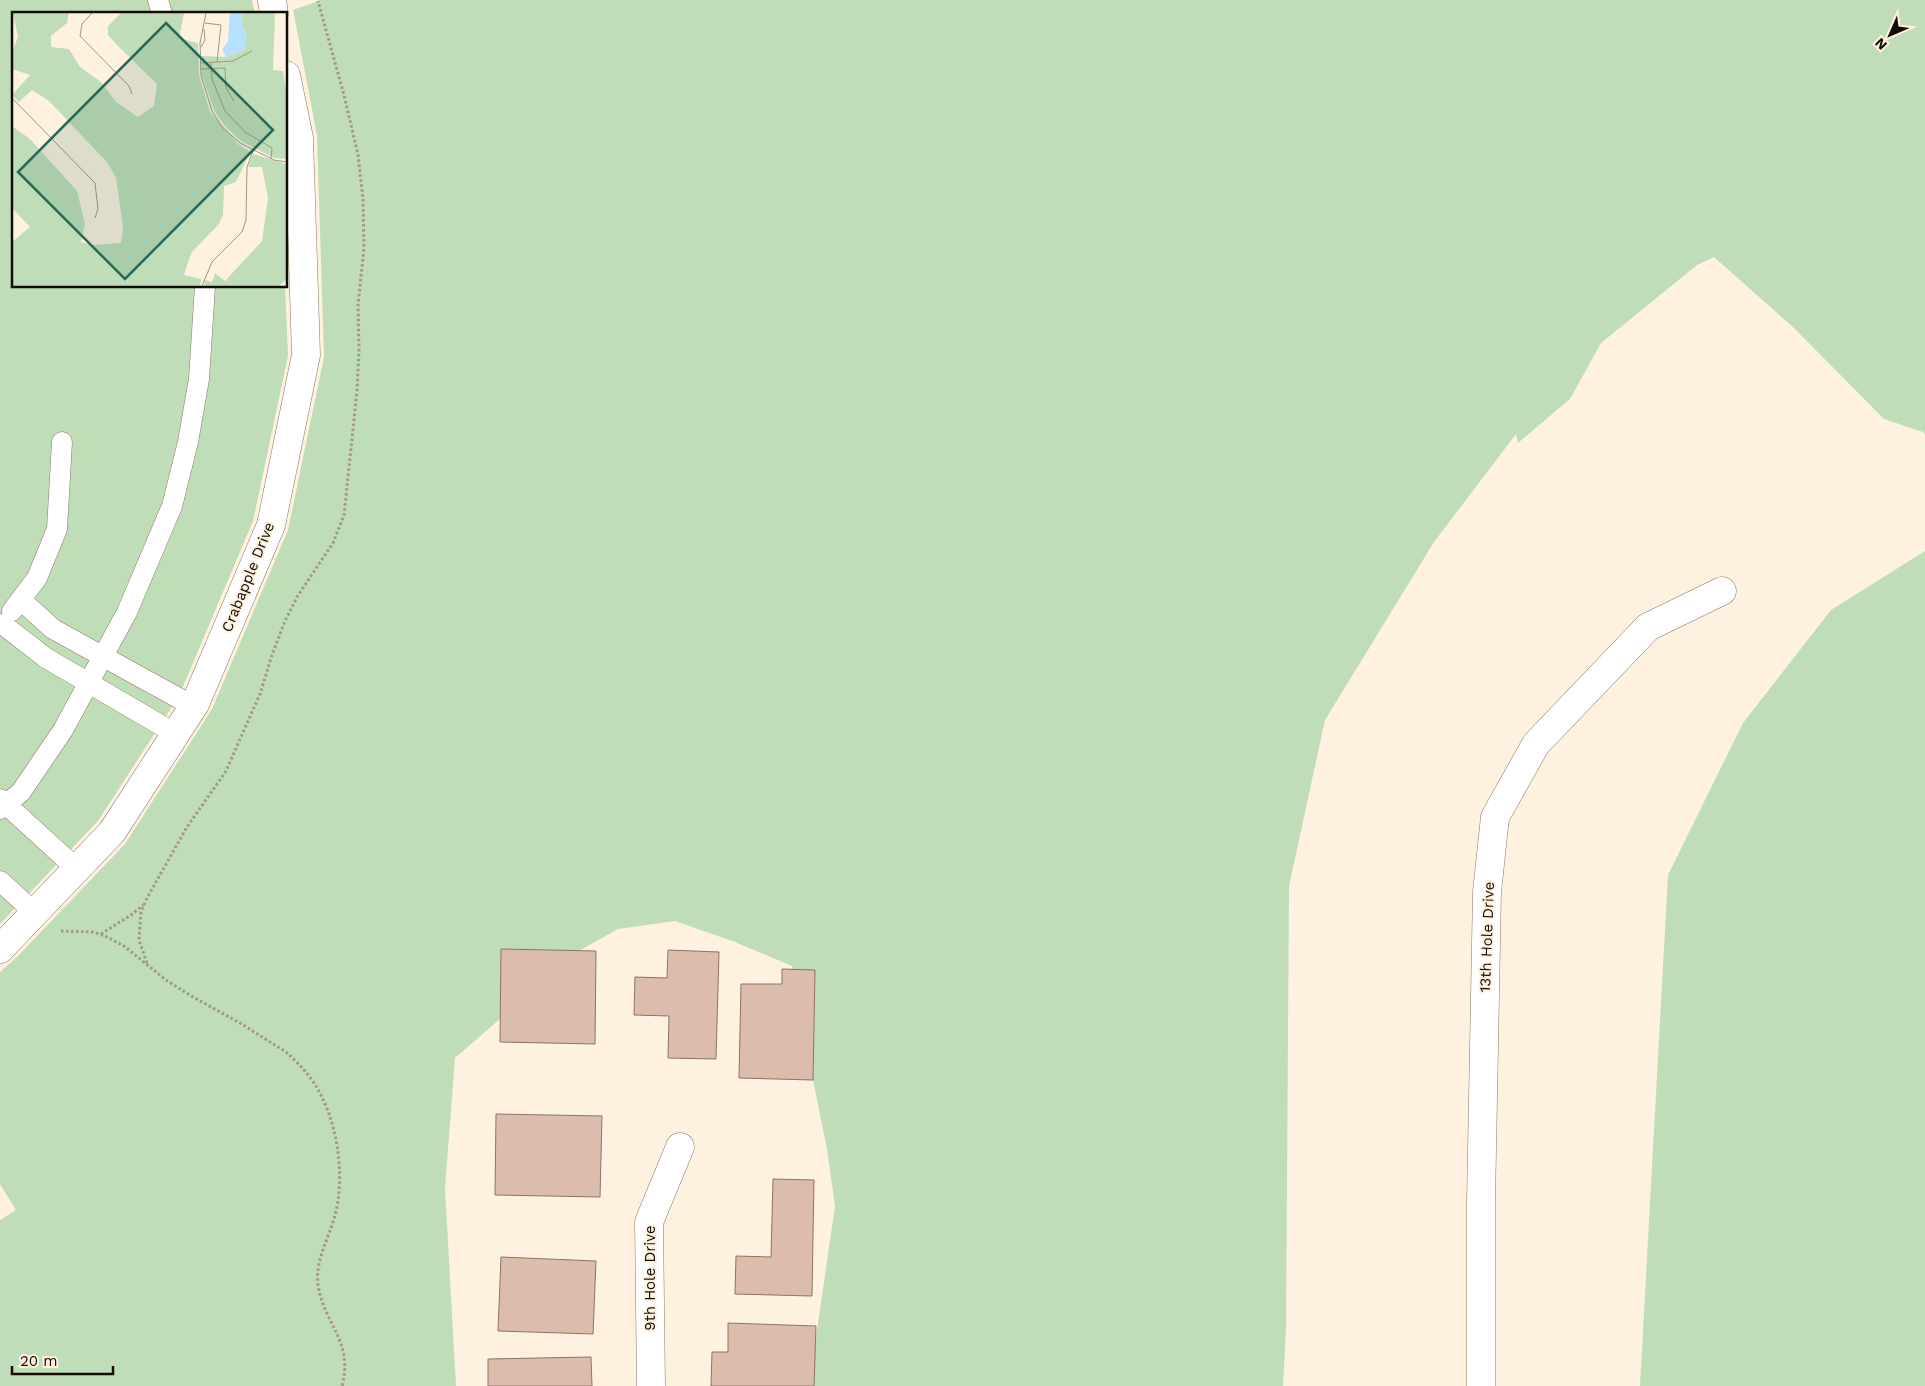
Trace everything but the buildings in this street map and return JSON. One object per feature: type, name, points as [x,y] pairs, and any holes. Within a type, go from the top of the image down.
[{"type":"street","name":"Crabapple Drive","points":[[0,949],[112,832],[176,734],[193,706],[271,524],[306,355],[299,138],[288,85]]},
{"type":"street","name":"13th Hole Drive","points":[[1481,1386],[1481,1202],[1486,901],[1495,817],[1536,744],[1648,626],[1722,591]]},
{"type":"street","name":"9th Hole Drive","points":[[650,1386],[649,1222],[680,1147]]},
{"type":"lane","points":[[77,869],[2,804],[21,792],[63,730],[127,612],[172,506],[188,442],[199,379],[205,288]]},
{"type":"lane","points":[[62,442],[57,529],[37,578],[1,625],[46,658],[176,734]]},
{"type":"lane","points":[[21,600],[53,629],[193,706]]},
{"type":"lane","points":[[0,881],[35,913]]},
{"type":"path","points":[[100,934],[131,915],[144,903]]},
{"type":"path","points":[[56,930],[93,932],[124,946],[166,980],[286,1052],[300,1065],[314,1083],[331,1119],[340,1179],[340,1193],[335,1216],[319,1257],[317,1268],[321,1297],[343,1346],[346,1374],[342,1386]]},
{"type":"green space","points":[[0,0],[252,0],[255,12],[12,12],[12,288],[285,288],[288,356],[253,521],[179,696],[98,821],[0,924]]},
{"type":"green space","points":[[321,0],[1925,0],[1925,435],[1923,432],[1884,419],[1793,327],[1714,257],[1697,265],[1601,343],[1570,399],[1518,443],[1516,434],[1434,542],[1325,720],[1289,886],[1286,1330],[1283,1386],[809,1386],[835,1206],[827,1149],[792,966],[735,942],[675,921],[618,929],[561,961],[516,1005],[455,1058],[445,1188],[456,1386],[0,1386],[0,1220],[16,1210],[0,1184],[0,972],[17,957],[125,844],[212,709],[288,530],[324,357],[317,135],[293,10]]},
{"type":"green space","points":[[1925,551],[1925,1386],[1640,1386],[1668,875],[1743,723],[1831,610]]}]
